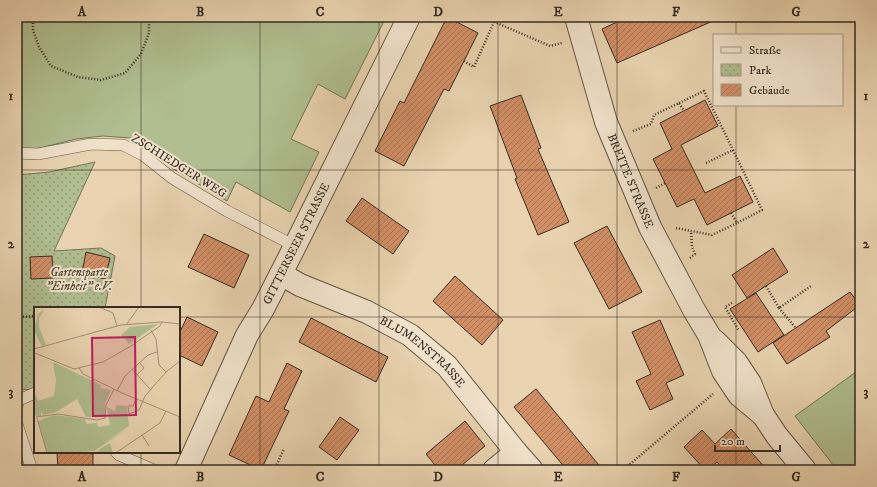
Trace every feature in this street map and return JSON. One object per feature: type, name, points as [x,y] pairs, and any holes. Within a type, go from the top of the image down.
[{"type":"street","name":"GITTERSEER STRASSE","points":[[186,470],[244,341],[281,274],[409,17]]},
{"type":"street","name":"BREITE STRASSE","points":[[576,17],[606,122],[650,227],[690,303],[709,335],[728,380],[739,395],[763,415],[777,436],[805,470]]},
{"type":"street","name":"BLUMENSTRASSE","points":[[281,274],[300,285],[367,312],[410,336],[447,366],[532,470]]},
{"type":"street","points":[[494,470],[516,452]]},
{"type":"lane","name":"ZSCHIEDGER WEG","points":[[17,153],[38,154],[91,144],[123,145],[142,155],[172,178],[227,211],[295,246]]},
{"type":"lane","points":[[17,406],[19,400],[34,393]]},
{"type":"lane","points":[[17,424],[32,470]]},
{"type":"lane","points":[[117,453],[154,470]]},
{"type":"path","points":[[33,17],[33,30],[39,47],[51,66],[78,77],[101,80],[125,73],[141,54],[149,33],[149,17]]},
{"type":"path","points":[[484,17],[550,46],[562,43]]},
{"type":"path","points":[[464,61],[474,67],[494,22]]},
{"type":"path","points":[[632,132],[651,124],[654,115],[704,91],[762,210],[737,224],[712,235],[672,228]]},
{"type":"path","points":[[679,103],[684,111]]},
{"type":"path","points":[[706,164],[733,150]]},
{"type":"path","points":[[731,213],[737,224]]},
{"type":"path","points":[[685,260],[695,254],[692,247],[691,231]]},
{"type":"path","points":[[766,286],[779,308],[795,327]]},
{"type":"path","points":[[779,308],[811,286]]},
{"type":"path","points":[[17,317],[34,316]]},
{"type":"path","points":[[623,470],[716,392]]},
{"type":"path","points":[[274,470],[284,449]]},
{"type":"green space","points":[[17,17],[386,17],[345,99],[318,84],[291,139],[319,152],[290,212],[236,182],[227,201],[172,168],[152,151],[130,138],[103,136],[76,139],[36,149],[17,148]]},
{"type":"green space","name":"Gartensparte \"Einheit\" e.V.","points":[[95,162],[54,251],[101,248],[115,256],[105,307],[34,307],[34,389],[17,390],[17,175],[49,172]]},
{"type":"green space","points":[[860,369],[860,470],[837,470],[795,416]]},
{"type":"building","points":[[447,17],[478,33],[449,91],[444,89],[404,166],[375,151],[400,101],[404,103]]},
{"type":"building","points":[[628,17],[722,17],[617,63],[602,29]]},
{"type":"building","points":[[521,95],[541,148],[538,149],[569,222],[538,235],[515,179],[517,178],[490,106]]},
{"type":"building","points":[[705,100],[718,126],[681,145],[705,193],[740,176],[753,202],[707,225],[694,199],[677,207],[653,159],[672,149],[660,123]]},
{"type":"building","points":[[362,198],[409,231],[393,254],[346,221]]},
{"type":"building","points":[[607,226],[642,292],[609,309],[574,243]]},
{"type":"building","points":[[204,234],[249,255],[234,288],[188,267]]},
{"type":"building","points":[[773,248],[788,272],[747,298],[732,275]]},
{"type":"building","points":[[86,252],[110,258],[105,279],[82,273]]},
{"type":"building","points":[[52,256],[53,278],[31,279],[30,257]]},
{"type":"building","points":[[455,276],[503,320],[482,345],[433,301]]},
{"type":"building","points":[[850,292],[860,305],[826,331],[830,337],[787,364],[773,343]]},
{"type":"building","points":[[756,293],[784,335],[758,352],[730,309]]},
{"type":"building","points":[[187,317],[218,332],[202,366],[180,355],[180,332]]},
{"type":"building","points":[[311,318],[388,357],[376,382],[299,342]]},
{"type":"building","points":[[660,320],[684,375],[666,383],[673,399],[650,410],[636,381],[651,374],[632,332]]},
{"type":"building","points":[[287,363],[302,371],[284,409],[289,411],[261,470],[229,455],[256,396],[269,402]]},
{"type":"building","points":[[536,389],[603,470],[567,470],[514,407]]},
{"type":"building","points":[[340,417],[359,430],[337,460],[319,447]]},
{"type":"building","points":[[465,421],[485,446],[456,470],[439,470],[426,454]]},
{"type":"building","points":[[731,429],[767,470],[724,470],[717,462],[708,470],[705,470],[684,447],[702,430],[715,444]]},
{"type":"building","points":[[57,453],[93,453],[93,470],[58,470]]}]
